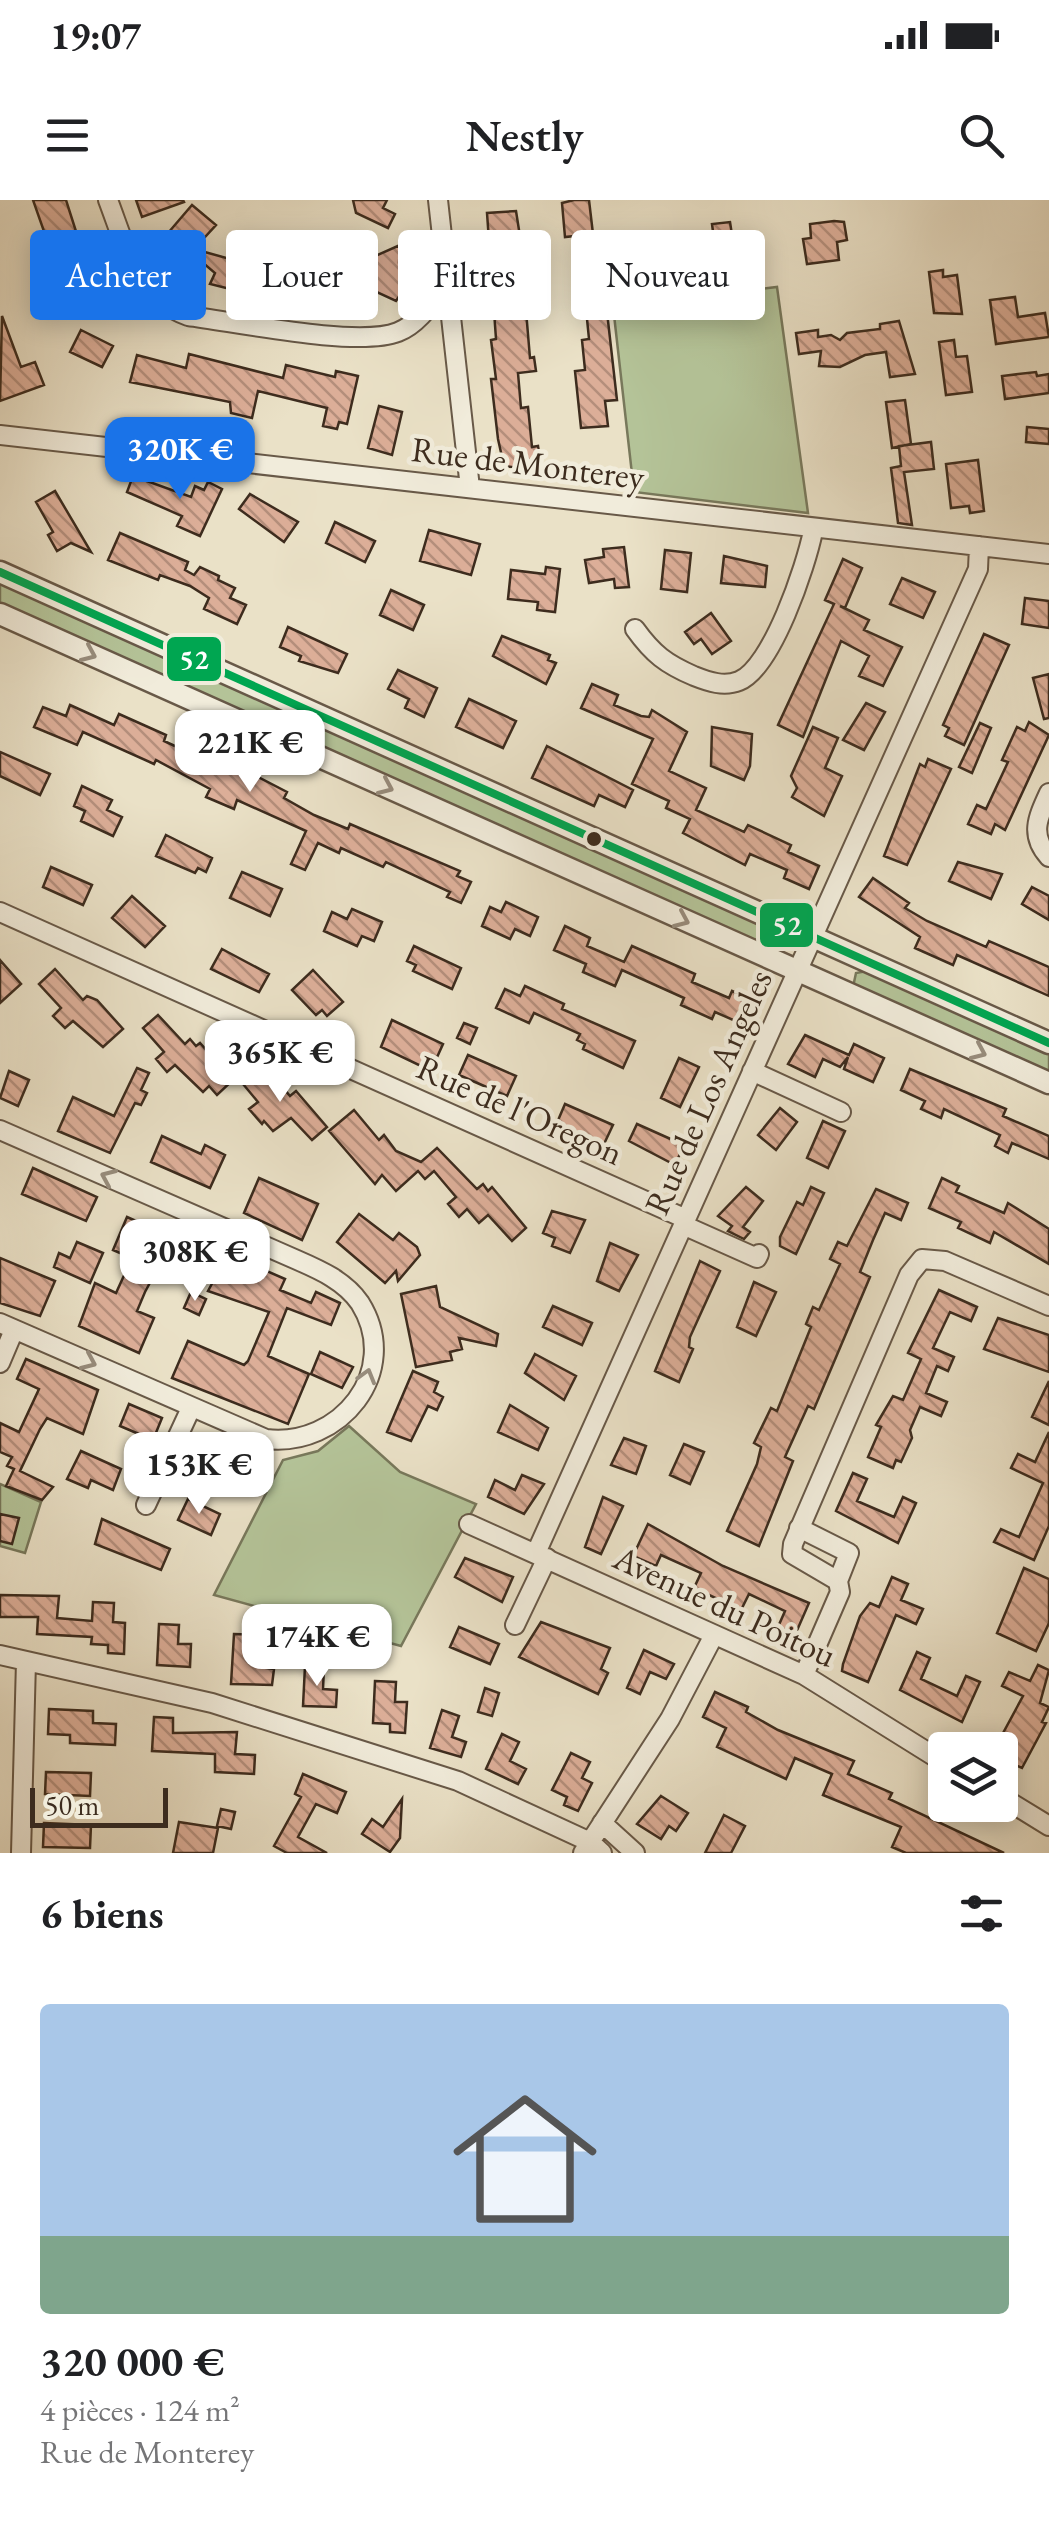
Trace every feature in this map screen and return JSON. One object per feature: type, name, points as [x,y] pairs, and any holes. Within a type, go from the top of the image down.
[{"type":"street","points":[[108,200],[130,260],[150,294],[165,308],[188,316],[366,338],[398,332],[415,320]]},
{"type":"street","points":[[438,200],[441,230]]},
{"type":"street","points":[[451,320],[470,488]]},
{"type":"street","name":"Rue de Monterey","points":[[0,436],[813,531],[1049,554]]},
{"type":"street","points":[[635,630],[656,658],[705,680],[725,685],[742,680],[761,664],[808,560],[813,531]]},
{"type":"street","name":"Rue de Los Angeles","points":[[515,1625],[685,1222],[978,569],[979,546]]},
{"type":"street","points":[[0,572],[1049,1043]]},
{"type":"street","points":[[0,614],[1049,1084]]},
{"type":"street","points":[[1049,792],[1036,822],[1037,840],[1049,857]]},
{"type":"street","name":"Rue de l'Oregon","points":[[0,912],[757,1258],[759,1254]]},
{"type":"street","points":[[752,1071],[841,1112]]},
{"type":"street","points":[[0,1130],[322,1271],[344,1285],[360,1303],[370,1325],[370,1376],[356,1404],[342,1419],[314,1435],[279,1441],[191,1408],[7,1326],[0,1363]]},
{"type":"street","points":[[838,1581],[792,1554],[909,1275],[922,1258],[945,1261],[1049,1306]]},
{"type":"street","points":[[146,1505],[191,1408]]},
{"type":"street","name":"Avenue du Poitou","points":[[470,1524],[804,1674],[928,1752]]},
{"type":"street","points":[[800,1528],[849,1552],[838,1581],[840,1592],[804,1674]]},
{"type":"street","points":[[0,1655],[212,1703],[458,1781],[592,1849],[602,1823],[670,1718],[714,1635]]},
{"type":"street","points":[[21,1853],[26,1661]]},
{"type":"street","points":[[1018,1806],[1048,1822]]},
{"type":"street","points":[[602,1823],[635,1853]]},
{"type":"green space","points":[[777,287],[808,513],[634,492],[615,320],[765,320],[765,288]]},
{"type":"green space","points":[[0,580],[760,923],[759,938],[752,942],[0,606]]},
{"type":"green space","points":[[867,971],[1049,1052],[1049,1078],[853,987],[856,973]]},
{"type":"green space","points":[[349,1426],[400,1472],[476,1504],[401,1646],[214,1595],[283,1460],[318,1451]]},
{"type":"green space","points":[[0,1484],[41,1502],[25,1553],[0,1546]]},
{"type":"building","points":[[33,200],[66,200],[76,230],[44,230]]},
{"type":"building","points":[[136,200],[183,200],[184,202],[142,217]]},
{"type":"building","points":[[353,200],[387,200],[383,208],[395,214],[388,228],[356,213]]},
{"type":"building","points":[[589,200],[593,230],[571,230],[571,236],[565,237],[562,203]]},
{"type":"building","points":[[192,205],[216,225],[206,236],[206,230],[171,230]]},
{"type":"building","points":[[516,211],[519,230],[488,230],[487,213]]},
{"type":"building","points":[[730,222],[731,230],[713,230],[712,224]]},
{"type":"building","points":[[844,222],[847,240],[837,242],[839,260],[807,264],[803,239],[811,238],[810,224]]},
{"type":"building","points":[[398,246],[396,301],[378,293],[378,255]]},
{"type":"building","points":[[206,252],[226,258],[226,288],[210,284],[215,273],[206,265]]},
{"type":"building","points":[[943,270],[943,277],[957,275],[962,314],[934,313],[929,272]]},
{"type":"building","points":[[1015,297],[1018,317],[1045,313],[1049,337],[996,344],[990,300]]},
{"type":"building","points":[[2,316],[21,367],[35,362],[44,385],[0,401]]},
{"type":"building","points":[[495,320],[527,320],[530,358],[534,357],[536,371],[518,373],[521,408],[528,407],[532,447],[538,446],[541,466],[504,466],[491,379],[496,379],[491,340],[496,339]]},
{"type":"building","points":[[587,320],[608,320],[617,400],[605,401],[608,426],[581,428],[575,371],[585,370],[582,340],[589,339]]},
{"type":"building","points":[[899,321],[915,374],[890,377],[886,352],[865,355],[840,367],[819,366],[821,351],[799,354],[796,333],[818,330],[818,337],[831,335],[840,340],[847,333],[880,329],[880,324]]},
{"type":"building","points":[[81,330],[113,346],[102,367],[70,352]]},
{"type":"building","points":[[954,340],[956,357],[967,356],[972,392],[946,395],[939,342]]},
{"type":"building","points":[[189,354],[283,378],[286,365],[335,377],[336,371],[358,376],[347,424],[339,422],[337,429],[323,426],[327,408],[258,391],[252,418],[231,413],[230,402],[130,382],[137,355],[186,368]]},
{"type":"building","points":[[1036,372],[1037,376],[1049,374],[1049,393],[1005,399],[1002,376]]},
{"type":"building","points":[[905,400],[911,444],[892,448],[886,402]]},
{"type":"building","points":[[379,406],[402,412],[392,455],[368,448]]},
{"type":"building","points":[[1027,427],[1049,429],[1049,444],[1026,442]]},
{"type":"building","points":[[931,442],[934,469],[904,472],[912,525],[898,523],[891,468],[901,466],[899,446]]},
{"type":"building","points":[[978,460],[984,511],[970,513],[969,506],[951,508],[946,464]]},
{"type":"building","points":[[133,476],[191,497],[195,486],[204,490],[208,482],[222,489],[200,536],[177,526],[182,516],[127,492]]},
{"type":"building","points":[[55,491],[91,552],[71,543],[57,551],[48,535],[53,532],[36,502]]},
{"type":"building","points":[[250,494],[298,522],[284,542],[239,509]]},
{"type":"building","points":[[335,522],[375,541],[365,562],[326,543]]},
{"type":"building","points":[[429,530],[480,544],[471,575],[420,561]]},
{"type":"building","points":[[120,533],[188,562],[185,570],[194,575],[200,567],[235,588],[230,598],[246,605],[237,624],[204,609],[209,598],[190,586],[160,575],[158,580],[108,560]]},
{"type":"building","points":[[624,547],[629,587],[615,588],[614,579],[589,583],[585,560],[604,557],[603,549]]},
{"type":"building","points":[[665,550],[691,553],[687,592],[661,589]]},
{"type":"building","points":[[724,556],[767,566],[765,587],[721,583]]},
{"type":"building","points":[[843,559],[862,568],[845,608],[840,606],[869,620],[864,630],[902,647],[883,686],[859,676],[869,656],[841,641],[803,737],[778,725],[834,604],[825,600]]},
{"type":"building","points":[[546,567],[560,569],[555,612],[537,610],[538,602],[508,599],[511,570],[545,574]]},
{"type":"building","points":[[902,578],[935,592],[923,618],[890,604]]},
{"type":"building","points":[[391,590],[424,605],[413,630],[380,615]]},
{"type":"building","points":[[1025,598],[1049,601],[1049,628],[1022,624]]},
{"type":"building","points":[[711,613],[731,641],[712,654],[701,639],[694,644],[685,632]]},
{"type":"building","points":[[288,627],[347,654],[338,673],[299,661],[301,656],[280,647]]},
{"type":"building","points":[[984,634],[1009,645],[964,745],[945,736],[949,728],[943,725]]},
{"type":"building","points":[[502,636],[550,655],[548,660],[556,663],[546,684],[493,656]]},
{"type":"building","points":[[398,670],[437,688],[424,717],[405,708],[409,699],[388,689]]},
{"type":"building","points":[[1049,674],[1049,718],[1044,719],[1033,678]]},
{"type":"building","points":[[592,684],[618,695],[614,705],[641,716],[649,717],[652,710],[687,732],[669,771],[706,788],[696,810],[744,832],[748,825],[791,845],[788,852],[819,866],[809,889],[784,878],[787,870],[750,854],[745,865],[683,833],[690,819],[666,808],[669,801],[632,784],[653,739],[581,708]]},
{"type":"building","points":[[469,699],[516,721],[503,748],[456,727]]},
{"type":"building","points":[[866,703],[885,712],[864,750],[843,740]]},
{"type":"building","points":[[70,705],[114,725],[119,714],[166,735],[164,741],[190,753],[194,744],[287,792],[284,798],[314,815],[348,829],[350,824],[460,871],[457,876],[471,882],[461,903],[447,897],[450,892],[386,862],[383,867],[341,848],[339,853],[318,843],[305,870],[291,864],[306,831],[237,800],[234,809],[206,797],[210,789],[156,760],[154,764],[83,732],[77,745],[34,727],[43,707],[66,716]]},
{"type":"building","points":[[1029,722],[1049,735],[1005,830],[995,824],[991,834],[968,824],[977,805],[986,809],[1008,762],[1002,760],[1017,727],[1025,731]]},
{"type":"building","points":[[980,723],[991,728],[972,773],[959,767]]},
{"type":"building","points":[[712,727],[752,734],[750,766],[744,780],[711,766]]},
{"type":"building","points":[[813,727],[838,738],[825,768],[842,776],[824,816],[792,797],[797,788],[791,776]]},
{"type":"building","points":[[547,746],[633,790],[625,807],[599,795],[594,806],[532,778]]},
{"type":"building","points":[[0,752],[50,774],[40,795],[0,776]]},
{"type":"building","points":[[928,759],[951,769],[907,865],[884,856],[920,764],[925,767]]},
{"type":"building","points":[[82,786],[112,800],[107,810],[122,817],[113,836],[81,821],[85,811],[74,806]]},
{"type":"building","points":[[166,835],[212,858],[206,872],[198,868],[195,873],[156,856]]},
{"type":"building","points":[[958,862],[1002,874],[991,899],[949,881]]},
{"type":"building","points":[[51,867],[92,885],[83,905],[43,887]]},
{"type":"building","points":[[242,872],[282,889],[270,916],[230,898]]},
{"type":"building","points":[[873,878],[909,903],[905,908],[927,921],[986,947],[989,941],[1049,967],[1049,996],[957,955],[953,965],[915,948],[920,937],[859,897]]},
{"type":"building","points":[[1032,887],[1049,896],[1049,920],[1022,904]]},
{"type":"building","points":[[132,896],[165,926],[145,947],[112,918]]},
{"type":"building","points":[[506,902],[538,917],[530,936],[515,929],[510,939],[482,926],[490,907],[501,912]]},
{"type":"building","points":[[352,909],[382,922],[374,941],[362,936],[357,946],[324,931],[332,912],[347,919]]},
{"type":"building","points":[[565,926],[590,938],[587,946],[624,962],[632,946],[695,974],[692,982],[729,998],[732,991],[758,1002],[747,1026],[715,1012],[712,1019],[681,1005],[684,998],[622,970],[615,986],[583,972],[586,964],[554,950]]},
{"type":"building","points":[[414,946],[461,968],[452,989],[413,971],[416,965],[407,961]]},
{"type":"building","points":[[222,949],[269,974],[259,992],[211,969]]},
{"type":"building","points":[[0,960],[21,984],[0,1003]]},
{"type":"building","points":[[55,969],[83,1000],[87,996],[97,1000],[123,1029],[103,1047],[73,1021],[65,1028],[53,1016],[61,1008],[39,984]]},
{"type":"building","points":[[313,970],[343,1002],[327,1016],[322,1010],[316,1015],[292,990]]},
{"type":"building","points":[[525,986],[564,1004],[562,1009],[635,1041],[623,1068],[583,1049],[585,1044],[577,1040],[580,1034],[534,1013],[529,1023],[496,1008],[505,989],[520,996]]},
{"type":"building","points":[[158,1015],[185,1044],[190,1039],[196,1046],[200,1043],[233,1080],[217,1095],[209,1086],[203,1092],[175,1065],[167,1072],[156,1059],[164,1052],[143,1028]]},
{"type":"building","points":[[392,1020],[443,1044],[433,1066],[423,1061],[421,1066],[381,1047]]},
{"type":"building","points":[[464,1023],[477,1028],[470,1044],[457,1038]]},
{"type":"building","points":[[805,1035],[849,1055],[854,1044],[884,1058],[873,1082],[844,1069],[848,1057],[840,1067],[823,1059],[815,1077],[788,1064]]},
{"type":"building","points":[[468,1055],[516,1076],[507,1096],[459,1075]]},
{"type":"building","points":[[679,1058],[699,1067],[680,1107],[661,1098]]},
{"type":"building","points":[[253,1065],[278,1093],[284,1089],[290,1096],[296,1091],[327,1127],[312,1140],[291,1118],[273,1131],[264,1121],[262,1124],[249,1109],[258,1102],[238,1078]]},
{"type":"building","points":[[137,1068],[149,1073],[141,1090],[147,1093],[141,1105],[135,1103],[110,1153],[58,1131],[73,1097],[114,1116]]},
{"type":"building","points":[[910,1069],[1006,1109],[1003,1116],[1049,1136],[1049,1159],[1012,1143],[1008,1153],[995,1146],[1000,1135],[944,1109],[941,1118],[921,1109],[925,1101],[901,1090]]},
{"type":"building","points":[[9,1071],[29,1080],[18,1106],[0,1098]]},
{"type":"building","points":[[565,1104],[613,1125],[603,1146],[556,1125]]},
{"type":"building","points":[[780,1108],[797,1122],[776,1150],[758,1135]]},
{"type":"building","points":[[354,1110],[379,1140],[384,1135],[396,1151],[421,1162],[437,1148],[477,1189],[483,1184],[488,1191],[492,1187],[526,1228],[512,1241],[488,1215],[479,1223],[467,1209],[459,1217],[448,1204],[456,1197],[434,1171],[425,1179],[418,1171],[396,1191],[382,1175],[375,1184],[329,1131]]},
{"type":"building","points":[[823,1121],[845,1131],[828,1168],[807,1158]]},
{"type":"building","points":[[637,1124],[684,1145],[675,1165],[629,1141]]},
{"type":"building","points":[[162,1136],[201,1154],[205,1145],[225,1155],[210,1188],[151,1162]]},
{"type":"building","points":[[33,1168],[97,1197],[86,1221],[22,1194]]},
{"type":"building","points":[[259,1178],[318,1204],[302,1240],[244,1213]]},
{"type":"building","points":[[942,1178],[959,1186],[956,1192],[1004,1213],[1008,1203],[1049,1229],[1049,1264],[994,1232],[990,1243],[958,1228],[961,1222],[929,1208]]},
{"type":"building","points":[[746,1187],[763,1201],[743,1227],[750,1232],[744,1239],[728,1231],[732,1226],[718,1216]]},
{"type":"building","points":[[811,1187],[824,1193],[796,1254],[780,1246],[780,1237],[797,1202],[803,1205]]},
{"type":"building","points":[[876,1189],[908,1203],[901,1220],[885,1213],[873,1240],[860,1272],[870,1277],[814,1409],[808,1406],[785,1457],[793,1461],[759,1546],[727,1531],[757,1464],[761,1447],[754,1443],[771,1408],[777,1411],[811,1327],[806,1324],[813,1307],[819,1310],[840,1264],[830,1259],[838,1242],[847,1246]]},
{"type":"building","points":[[552,1211],[585,1220],[570,1253],[552,1246],[555,1238],[543,1233]]},
{"type":"building","points":[[359,1214],[393,1240],[399,1233],[417,1247],[420,1255],[398,1281],[396,1271],[385,1283],[337,1242]]},
{"type":"building","points":[[127,1217],[188,1244],[174,1277],[166,1273],[162,1281],[153,1277],[145,1292],[137,1311],[154,1318],[139,1353],[79,1326],[95,1283],[116,1293],[132,1258],[113,1250]]},
{"type":"building","points":[[77,1242],[103,1253],[90,1283],[54,1267],[59,1253],[70,1258]]},
{"type":"building","points":[[610,1243],[638,1255],[619,1291],[597,1281]]},
{"type":"building","points":[[228,1254],[285,1279],[280,1290],[311,1303],[316,1292],[340,1303],[331,1325],[287,1308],[268,1356],[309,1374],[288,1424],[172,1378],[188,1341],[244,1365],[248,1361],[269,1312],[208,1291]]},
{"type":"building","points":[[0,1258],[55,1281],[40,1316],[0,1303]]},
{"type":"building","points":[[700,1261],[720,1271],[690,1337],[689,1347],[693,1349],[679,1382],[655,1371]]},
{"type":"building","points":[[754,1282],[776,1292],[756,1336],[737,1327]]},
{"type":"building","points":[[436,1286],[440,1307],[498,1334],[496,1346],[459,1338],[462,1349],[450,1352],[452,1360],[416,1367],[401,1294]]},
{"type":"building","points":[[939,1290],[977,1307],[971,1321],[950,1312],[933,1348],[954,1357],[948,1371],[937,1366],[926,1393],[947,1402],[941,1416],[920,1407],[910,1430],[912,1438],[901,1462],[896,1460],[893,1468],[868,1457],[881,1427],[876,1425],[893,1396],[903,1400],[921,1359],[908,1353]]},
{"type":"building","points":[[191,1292],[206,1299],[199,1315],[184,1308]]},
{"type":"building","points":[[553,1306],[592,1323],[582,1345],[543,1327]]},
{"type":"building","points":[[998,1318],[1049,1335],[1049,1372],[984,1349]]},
{"type":"building","points":[[320,1352],[353,1367],[342,1388],[311,1374]]},
{"type":"building","points":[[535,1354],[576,1376],[564,1400],[525,1373]]},
{"type":"building","points":[[26,1359],[98,1390],[83,1434],[47,1418],[40,1429],[20,1471],[53,1487],[42,1500],[6,1486],[14,1469],[7,1466],[12,1457],[0,1452],[0,1423],[19,1432],[39,1389],[17,1379]]},
{"type":"building","points":[[413,1371],[438,1382],[434,1392],[443,1397],[437,1410],[428,1406],[411,1441],[387,1432]]},
{"type":"building","points":[[1049,1381],[1049,1425],[1032,1417]]},
{"type":"building","points":[[129,1404],[162,1418],[153,1440],[120,1426]]},
{"type":"building","points":[[510,1405],[548,1428],[538,1450],[498,1432]]},
{"type":"building","points":[[1049,1432],[1049,1526],[1034,1560],[994,1542],[1001,1529],[1019,1537],[1043,1483],[1011,1468],[1018,1454],[1035,1462]]},
{"type":"building","points":[[201,1435],[243,1455],[233,1479],[191,1457]]},
{"type":"building","points":[[624,1438],[646,1446],[636,1474],[611,1465]]},
{"type":"building","points":[[684,1444],[704,1452],[690,1484],[670,1475]]},
{"type":"building","points":[[81,1451],[121,1469],[113,1490],[91,1480],[88,1488],[67,1479]]},
{"type":"building","points":[[853,1473],[867,1479],[857,1501],[894,1517],[903,1497],[916,1503],[898,1543],[836,1511]]},
{"type":"building","points":[[522,1475],[544,1484],[524,1514],[488,1497],[495,1480],[515,1490]]},
{"type":"building","points":[[603,1497],[623,1506],[601,1554],[585,1547]]},
{"type":"building","points":[[188,1499],[220,1514],[211,1535],[178,1520]]},
{"type":"building","points":[[0,1514],[19,1518],[12,1544],[0,1541]]},
{"type":"building","points":[[102,1519],[170,1549],[161,1570],[95,1544]]},
{"type":"building","points":[[648,1524],[723,1566],[809,1603],[795,1635],[778,1627],[785,1611],[749,1594],[741,1610],[694,1588],[701,1573],[661,1555],[656,1566],[633,1556]]},
{"type":"building","points":[[465,1558],[513,1577],[502,1602],[455,1577]]},
{"type":"building","points":[[1024,1568],[1049,1579],[1049,1623],[1036,1651],[997,1633]]},
{"type":"building","points":[[892,1577],[908,1584],[901,1600],[923,1609],[916,1624],[896,1615],[868,1682],[842,1671],[843,1664],[860,1616],[870,1603],[879,1607]]},
{"type":"building","points":[[0,1595],[59,1596],[57,1618],[92,1621],[93,1602],[114,1603],[113,1622],[125,1623],[124,1654],[108,1653],[108,1645],[91,1644],[92,1637],[37,1634],[38,1617],[0,1617]]},
{"type":"building","points":[[541,1622],[610,1648],[601,1669],[608,1673],[598,1694],[519,1657]]},
{"type":"building","points":[[159,1624],[179,1625],[178,1644],[191,1644],[190,1667],[157,1665]]},
{"type":"building","points":[[459,1627],[499,1644],[490,1664],[450,1647]]},
{"type":"building","points":[[234,1634],[268,1635],[266,1668],[274,1669],[272,1685],[231,1684]]},
{"type":"building","points":[[644,1650],[674,1664],[666,1679],[650,1672],[640,1694],[627,1688]]},
{"type":"building","points":[[917,1652],[930,1658],[921,1679],[957,1696],[966,1676],[980,1682],[962,1722],[900,1690]]},
{"type":"building","points":[[1038,1665],[1049,1670],[1040,1703],[1049,1707],[1042,1722],[1046,1723],[1022,1768],[1018,1766],[1018,1732],[1004,1732],[1023,1696],[1002,1686],[1009,1672],[1030,1681]]},
{"type":"building","points":[[305,1666],[324,1667],[323,1689],[337,1690],[336,1707],[303,1706]]},
{"type":"building","points":[[375,1681],[396,1682],[395,1702],[407,1702],[405,1733],[390,1732],[390,1724],[373,1723]]},
{"type":"building","points":[[485,1688],[499,1693],[492,1716],[478,1712]]},
{"type":"building","points":[[715,1692],[748,1707],[746,1712],[778,1730],[854,1761],[848,1774],[892,1793],[889,1799],[928,1817],[928,1822],[938,1822],[1004,1853],[906,1853],[892,1847],[901,1827],[823,1795],[832,1774],[795,1758],[786,1779],[717,1747],[726,1728],[703,1717]]},
{"type":"building","points":[[49,1709],[93,1711],[93,1723],[116,1724],[115,1745],[70,1743],[70,1735],[48,1734]]},
{"type":"building","points":[[442,1710],[459,1716],[452,1737],[466,1742],[461,1757],[430,1748]]},
{"type":"building","points":[[154,1717],[173,1718],[173,1733],[237,1732],[235,1754],[255,1755],[254,1774],[215,1772],[215,1754],[152,1751]]},
{"type":"building","points":[[502,1734],[519,1742],[510,1761],[526,1769],[518,1784],[486,1769]]},
{"type":"building","points":[[571,1753],[590,1762],[582,1778],[592,1783],[578,1811],[564,1805],[567,1797],[552,1790]]},
{"type":"building","points":[[46,1772],[91,1773],[90,1796],[45,1794]]},
{"type":"building","points":[[303,1774],[346,1792],[337,1813],[316,1804],[298,1837],[327,1853],[287,1853],[274,1846],[301,1797],[295,1794]]},
{"type":"building","points":[[661,1796],[688,1813],[676,1831],[669,1826],[661,1839],[637,1824]]},
{"type":"building","points":[[402,1799],[400,1838],[390,1852],[362,1834],[372,1819],[383,1827]]},
{"type":"building","points":[[221,1809],[235,1812],[231,1829],[217,1826]]},
{"type":"building","points":[[724,1815],[745,1826],[731,1853],[705,1853]]},
{"type":"building","points":[[179,1822],[218,1828],[213,1853],[173,1853]]},
{"type":"building","points":[[44,1823],[91,1825],[90,1848],[43,1847]]},
{"type":"transit line","name":"52","points":[[0,572],[1049,1043]]}]
